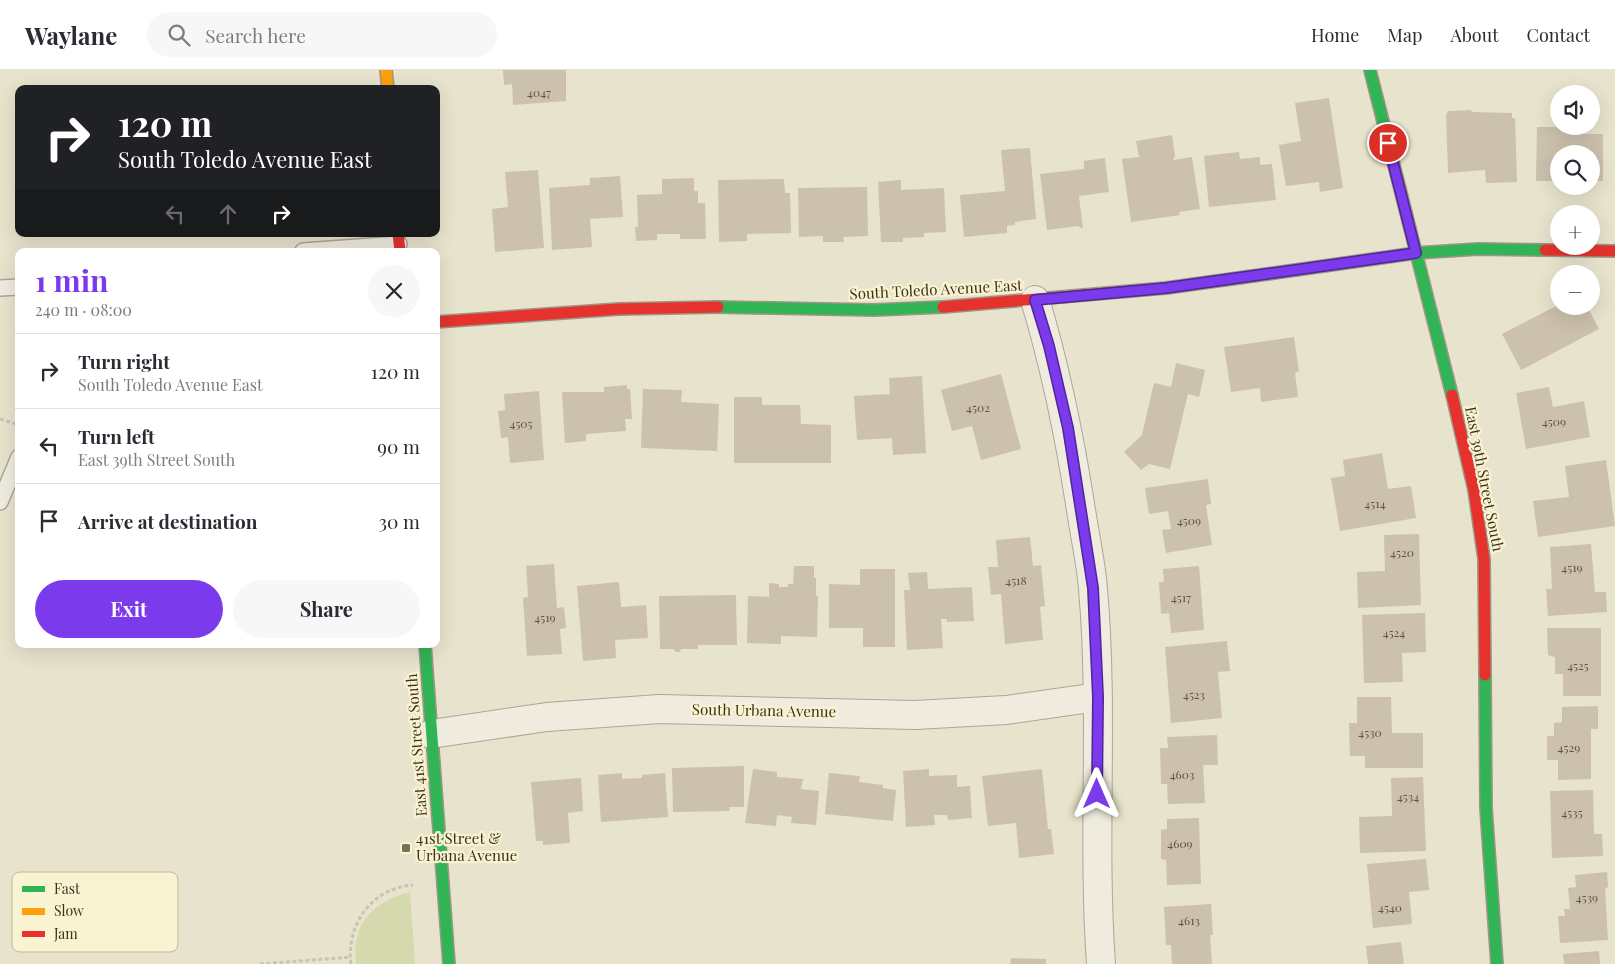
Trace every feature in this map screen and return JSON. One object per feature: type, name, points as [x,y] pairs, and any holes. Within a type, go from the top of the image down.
[{"type":"street","points":[[386,70],[388,85]]},
{"type":"street","name":"East 39th Street South","points":[[1370,70],[1460,424],[1474,490],[1484,559],[1486,808],[1497,964]]},
{"type":"street","name":"South Toledo Avenue East","points":[[440,322],[619,309],[724,307],[874,310],[1035,300],[1166,288],[1416,253],[1478,249],[1615,251]]},
{"type":"street","points":[[1035,300],[1049,346],[1068,428],[1093,588],[1098,697],[1097,910],[1101,964]]},
{"type":"street","name":"East 41st Street South","points":[[425,648],[448,964]]},
{"type":"street","name":"South Urbana Avenue","points":[[431,734],[547,717],[659,709],[915,715],[1006,710],[1098,697]]},
{"type":"lane","points":[[339,248],[399,243]]},
{"type":"lane","points":[[0,288],[15,287]]},
{"type":"lane","points":[[0,502],[15,466]]},
{"type":"path","points":[[0,419],[15,424]]},
{"type":"path","points":[[350,964],[353,930],[365,910],[377,898],[390,890],[413,885]]},
{"type":"path","points":[[260,964],[350,957]]},
{"type":"green space","points":[[410,892],[415,964],[356,964],[355,950],[357,937],[367,916],[385,902]]},
{"type":"building","points":[[503,70],[566,70],[566,101],[513,105],[512,84],[504,85]]},
{"type":"building","points":[[1329,98],[1343,188],[1320,192],[1319,182],[1286,186],[1279,145],[1301,141],[1295,103]]},
{"type":"building","points":[[1471,110],[1472,112],[1512,113],[1512,118],[1515,118],[1517,182],[1486,183],[1485,170],[1448,173],[1446,115],[1448,111]]},
{"type":"building","points":[[1537,127],[1550,127],[1550,135],[1603,134],[1603,181],[1600,181],[1600,145],[1550,145],[1550,181],[1536,181]]},
{"type":"building","points":[[1172,135],[1175,156],[1173,160],[1192,157],[1200,209],[1179,212],[1180,215],[1131,222],[1122,159],[1139,157],[1136,141]]},
{"type":"building","points":[[1030,148],[1036,219],[1015,222],[1015,225],[1007,226],[1007,233],[964,237],[960,195],[1005,191],[1001,150]]},
{"type":"building","points":[[1239,152],[1240,159],[1260,157],[1260,165],[1272,164],[1276,200],[1209,207],[1204,156]]},
{"type":"building","points":[[1105,158],[1109,192],[1079,196],[1083,229],[1078,226],[1047,230],[1040,174],[1084,169],[1084,161]]},
{"type":"building","points":[[538,170],[544,248],[495,252],[492,209],[508,207],[505,172]]},
{"type":"building","points":[[620,176],[623,217],[590,219],[592,247],[552,250],[549,188],[590,185],[590,178]]},
{"type":"building","points":[[694,178],[694,191],[698,191],[698,203],[705,203],[706,239],[680,239],[680,234],[657,234],[657,240],[636,241],[635,227],[638,227],[637,195],[662,194],[662,179]]},
{"type":"building","points":[[784,179],[785,193],[790,193],[791,233],[747,234],[747,241],[719,242],[718,180]]},
{"type":"building","points":[[901,180],[901,190],[944,188],[946,232],[924,233],[924,237],[903,238],[903,242],[881,242],[878,182]]},
{"type":"building","points":[[867,187],[868,236],[843,237],[844,242],[823,242],[823,236],[799,237],[798,188]]},
{"type":"building","points":[[1550,309],[1550,315],[1592,315],[1599,329],[1521,370],[1502,334]]},
{"type":"building","points":[[1294,337],[1299,371],[1295,373],[1298,397],[1261,402],[1260,388],[1231,392],[1224,347]]},
{"type":"building","points":[[1176,363],[1205,370],[1199,397],[1188,394],[1170,469],[1149,464],[1141,470],[1124,452],[1142,435],[1154,383],[1171,387]]},
{"type":"building","points":[[1001,374],[1021,449],[981,460],[972,426],[952,431],[941,390]]},
{"type":"building","points":[[922,376],[926,453],[893,455],[892,438],[857,440],[854,396],[890,394],[889,378]]},
{"type":"building","points":[[627,385],[627,389],[630,389],[632,419],[625,419],[626,431],[586,434],[586,441],[565,443],[562,392],[604,392],[604,387]]},
{"type":"building","points":[[1549,387],[1553,407],[1584,401],[1590,437],[1526,449],[1516,393]]},
{"type":"building","points":[[643,389],[682,390],[681,402],[719,404],[717,451],[641,448]]},
{"type":"building","points":[[539,391],[544,460],[510,463],[508,437],[501,438],[498,411],[505,410],[504,394]]},
{"type":"building","points":[[734,397],[762,397],[762,405],[800,405],[801,424],[831,425],[831,463],[734,463]]},
{"type":"building","points":[[1382,453],[1388,489],[1411,486],[1416,518],[1340,531],[1331,478],[1345,476],[1343,460]]},
{"type":"building","points":[[1606,460],[1615,526],[1538,537],[1533,501],[1569,497],[1565,466]]},
{"type":"building","points":[[1208,479],[1211,504],[1206,505],[1212,545],[1166,553],[1162,530],[1171,529],[1168,511],[1149,514],[1145,488]]},
{"type":"building","points":[[1419,534],[1421,605],[1358,608],[1357,572],[1385,571],[1384,535]]},
{"type":"building","points":[[1030,537],[1033,566],[1041,565],[1045,606],[1040,607],[1043,640],[1005,644],[1001,594],[991,595],[988,567],[998,567],[996,540]]},
{"type":"building","points":[[1591,544],[1595,592],[1606,592],[1607,612],[1548,616],[1546,589],[1552,589],[1550,547]]},
{"type":"building","points":[[554,564],[557,608],[564,607],[566,628],[560,629],[562,654],[527,656],[523,598],[528,597],[526,566]]},
{"type":"building","points":[[794,566],[814,566],[816,596],[818,596],[817,637],[781,636],[781,644],[747,643],[748,596],[769,597],[769,583],[779,584],[779,587],[788,587],[788,584],[793,584]]},
{"type":"building","points":[[1199,566],[1204,630],[1171,633],[1169,613],[1161,614],[1159,582],[1164,582],[1163,569]]},
{"type":"building","points":[[860,569],[895,569],[895,647],[863,647],[863,628],[829,628],[829,584],[860,585]]},
{"type":"building","points":[[927,572],[928,589],[972,587],[974,621],[947,622],[947,619],[941,619],[943,648],[907,650],[904,590],[910,590],[908,573]]},
{"type":"building","points":[[619,582],[621,607],[646,605],[648,638],[615,640],[616,658],[583,661],[577,586]]},
{"type":"building","points":[[736,595],[737,645],[698,645],[698,649],[681,649],[680,652],[676,652],[673,649],[660,649],[659,596]]},
{"type":"building","points":[[1425,613],[1426,652],[1402,653],[1403,682],[1364,683],[1362,615]]},
{"type":"building","points":[[1547,628],[1601,628],[1601,696],[1563,696],[1563,674],[1555,674],[1555,657],[1548,655]]},
{"type":"building","points":[[1227,641],[1230,671],[1218,672],[1222,718],[1171,723],[1165,647]]},
{"type":"building","points":[[1357,697],[1391,697],[1392,733],[1423,733],[1423,768],[1365,768],[1365,756],[1350,756],[1349,723],[1357,723]]},
{"type":"building","points":[[1598,706],[1598,729],[1591,729],[1591,779],[1558,780],[1558,760],[1547,760],[1547,736],[1554,736],[1554,723],[1562,722],[1562,707]]},
{"type":"building","points":[[1217,735],[1218,765],[1203,765],[1205,803],[1168,804],[1167,784],[1161,784],[1160,748],[1168,748],[1167,737]]},
{"type":"building","points":[[744,766],[744,807],[729,807],[730,811],[673,812],[672,768]]},
{"type":"building","points":[[753,769],[777,772],[777,777],[803,779],[801,789],[819,791],[816,825],[791,823],[792,817],[777,815],[776,826],[745,823]]},
{"type":"building","points":[[929,769],[929,776],[957,775],[957,787],[970,786],[972,818],[948,820],[947,815],[934,815],[935,825],[906,827],[903,771]]},
{"type":"building","points":[[1042,769],[1048,829],[1051,829],[1054,854],[1019,858],[1016,823],[988,826],[982,776]]},
{"type":"building","points":[[622,773],[622,779],[642,778],[642,775],[665,773],[668,817],[601,822],[598,775]]},
{"type":"building","points":[[829,773],[860,776],[859,782],[883,785],[883,788],[896,790],[893,821],[825,814]]},
{"type":"building","points":[[1423,777],[1426,851],[1360,853],[1359,817],[1392,816],[1391,778]]},
{"type":"building","points":[[581,778],[583,811],[568,813],[570,843],[543,845],[543,841],[536,841],[531,782]]},
{"type":"building","points":[[1593,790],[1594,834],[1602,834],[1603,856],[1552,858],[1550,791]]},
{"type":"building","points":[[1199,818],[1201,884],[1167,885],[1166,860],[1161,859],[1161,830],[1167,829],[1167,819]]},
{"type":"building","points":[[1426,859],[1429,890],[1409,892],[1412,924],[1373,928],[1367,864]]},
{"type":"building","points":[[1607,872],[1608,887],[1605,888],[1608,940],[1560,943],[1558,916],[1565,916],[1564,909],[1570,909],[1568,888],[1576,887],[1575,875]]},
{"type":"building","points":[[1211,904],[1213,935],[1210,935],[1212,964],[1172,964],[1171,945],[1166,945],[1164,907]]},
{"type":"building","points":[[1401,942],[1404,964],[1368,964],[1366,946]]},
{"type":"building","points":[[1599,951],[1600,964],[1564,964],[1563,954]]},
{"type":"building","points":[[1011,958],[1046,959],[1046,964],[1010,964]]},
{"type":"traffic: fast","points":[[1370,70],[1452,395]]},
{"type":"traffic: fast","points":[[1253,276],[1416,253],[1478,249],[1545,250]]},
{"type":"traffic: fast","points":[[718,307],[874,310],[943,307]]},
{"type":"traffic: fast","points":[[425,648],[449,964]]},
{"type":"traffic: fast","points":[[1485,675],[1486,808],[1497,964]]},
{"type":"traffic: slow","points":[[386,70],[388,85]]},
{"type":"traffic: jam","points":[[398,237],[400,248]]},
{"type":"traffic: jam","points":[[1545,250],[1615,251]]},
{"type":"traffic: jam","points":[[943,307],[1166,288],[1253,276]]},
{"type":"traffic: jam","points":[[440,322],[619,309],[718,307]]},
{"type":"traffic: jam","points":[[1452,395],[1474,490],[1484,559],[1485,675]]},
{"type":"place","name":"41st Street & Urbana Avenue","points":[[406,848]]},
{"type":"route","points":[[1097,794],[1098,697],[1093,588],[1068,428],[1049,346],[1035,300],[1166,288],[1296,268],[1416,253],[1388,143]]}]
